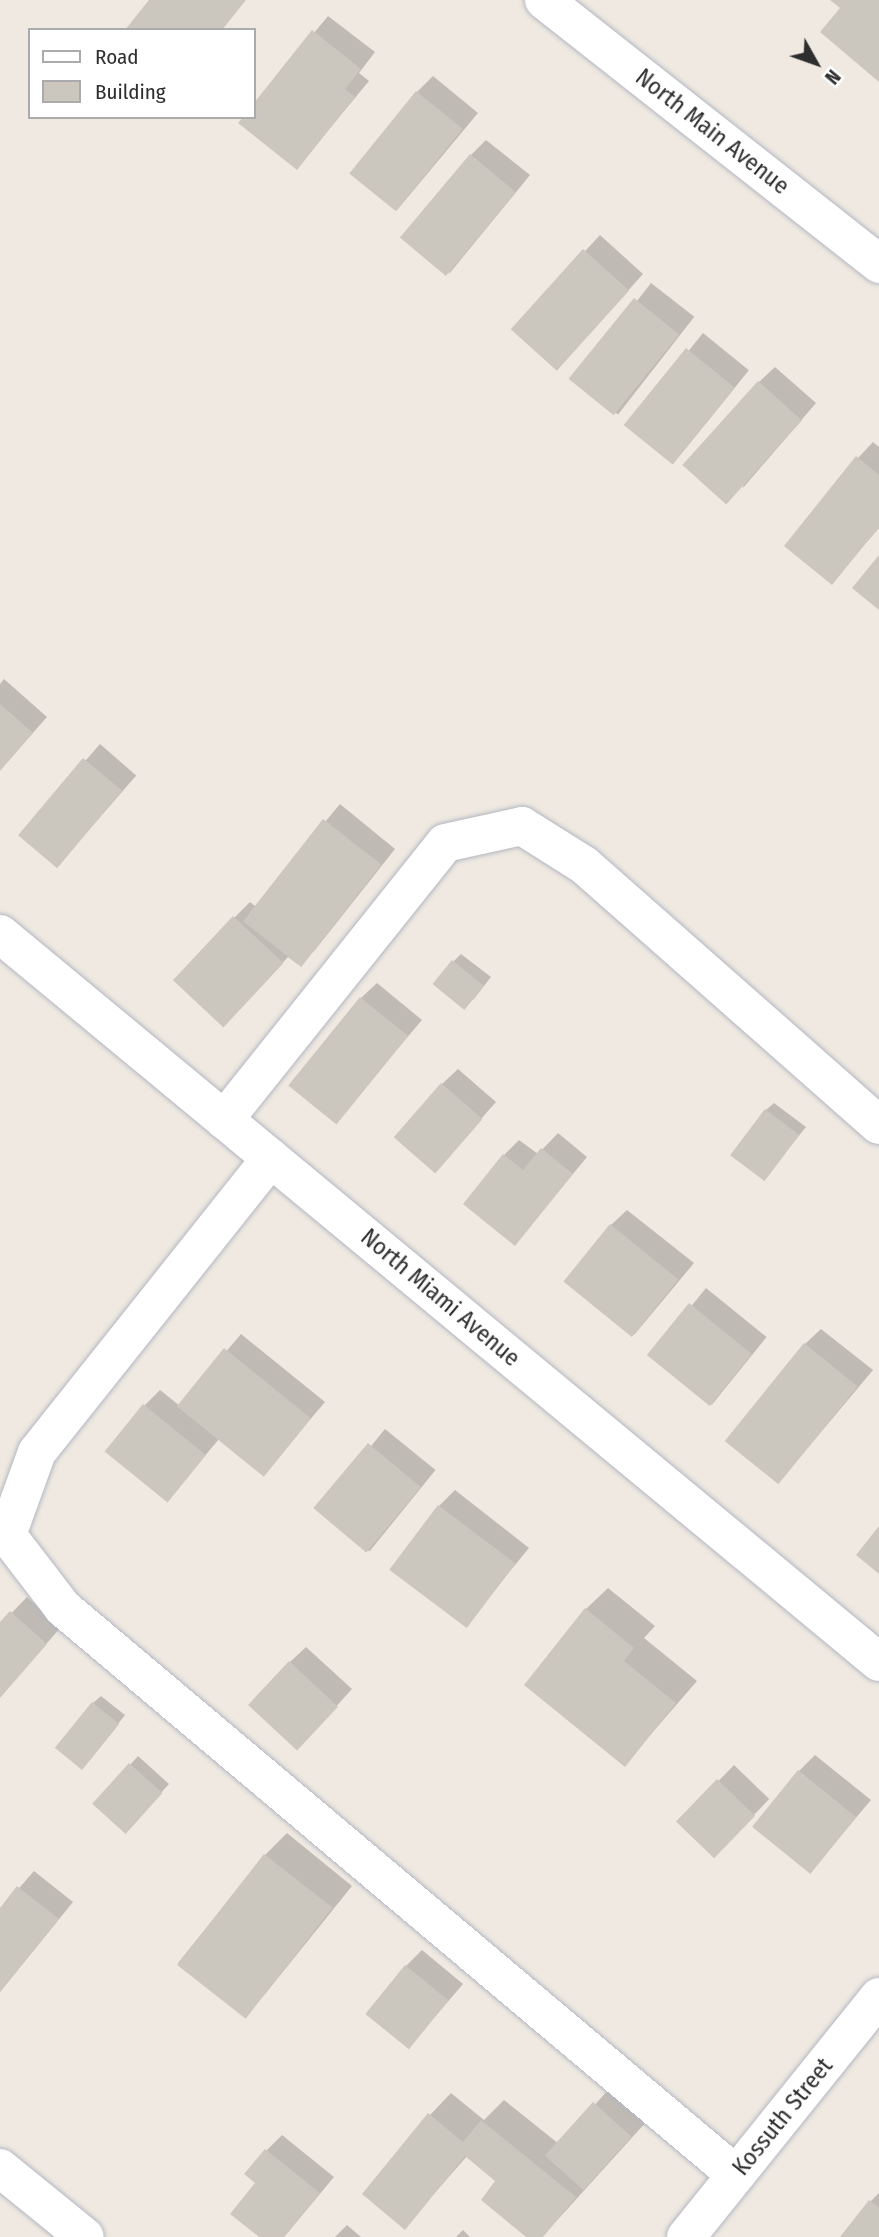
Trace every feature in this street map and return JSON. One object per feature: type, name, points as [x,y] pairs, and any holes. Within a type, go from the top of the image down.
[{"type":"street","name":"North Main Avenue","points":[[544,0],[879,264]]},
{"type":"street","points":[[224,1120],[445,843],[522,827],[583,865],[879,1125]]},
{"type":"street","name":"North Miami Avenue","points":[[0,934],[879,1662]]},
{"type":"street","points":[[271,1158],[37,1452],[7,1535],[62,1608],[736,2175]]},
{"type":"street","name":"Kossuth Street","points":[[686,2237],[879,1997]]},
{"type":"street","points":[[0,2168],[85,2237]]},
{"type":"building","points":[[149,0],[246,0],[224,28],[127,28]]},
{"type":"building","points":[[830,0],[879,0],[879,82],[820,32],[840,8]]},
{"type":"building","points":[[312,30],[361,69],[345,89],[355,97],[297,170],[238,123],[241,119],[256,119],[256,100]]},
{"type":"building","points":[[416,91],[463,129],[396,211],[349,173]]},
{"type":"building","points":[[470,154],[516,193],[446,276],[400,237]]},
{"type":"building","points":[[583,249],[629,290],[557,371],[511,329]]},
{"type":"building","points":[[634,298],[679,335],[614,415],[569,379]]},
{"type":"building","points":[[686,348],[735,388],[673,465],[624,425]]},
{"type":"building","points":[[758,381],[802,420],[726,504],[682,465]]},
{"type":"building","points":[[856,456],[879,475],[879,527],[832,585],[784,546]]},
{"type":"building","points":[[879,555],[879,610],[852,588]]},
{"type":"building","points":[[0,704],[33,733],[0,771]]},
{"type":"building","points":[[83,758],[122,791],[57,868],[18,835]]},
{"type":"building","points":[[323,819],[381,865],[301,967],[243,921]]},
{"type":"building","points":[[233,916],[283,963],[223,1027],[173,980]]},
{"type":"building","points":[[452,960],[484,986],[464,1010],[432,984]]},
{"type":"building","points":[[360,997],[408,1036],[336,1125],[288,1086]]},
{"type":"building","points":[[441,1083],[483,1119],[435,1173],[394,1137]]},
{"type":"building","points":[[765,1109],[799,1135],[764,1181],[730,1155]]},
{"type":"building","points":[[541,1148],[573,1174],[515,1246],[463,1204],[503,1154],[523,1170]]},
{"type":"building","points":[[610,1224],[678,1279],[632,1337],[563,1282]]},
{"type":"building","points":[[689,1303],[752,1354],[710,1406],[647,1355]]},
{"type":"building","points":[[804,1343],[858,1386],[778,1484],[725,1441]]},
{"type":"building","points":[[224,1348],[311,1418],[264,1477],[177,1406]]},
{"type":"building","points":[[143,1404],[206,1455],[168,1502],[105,1451]]},
{"type":"building","points":[[368,1443],[421,1487],[366,1552],[313,1508]]},
{"type":"building","points":[[438,1505],[515,1563],[467,1628],[389,1570]]},
{"type":"building","points":[[879,1526],[879,1574],[856,1555]]},
{"type":"building","points":[[585,1608],[634,1648],[624,1661],[676,1703],[625,1767],[524,1685]]},
{"type":"building","points":[[10,1611],[47,1644],[0,1698],[0,1622]]},
{"type":"building","points":[[289,1661],[338,1707],[297,1751],[248,1705]]},
{"type":"building","points":[[92,1702],[119,1724],[82,1770],[55,1748]]},
{"type":"building","points":[[129,1763],[162,1793],[126,1834],[92,1804]]},
{"type":"building","points":[[798,1770],[856,1817],[810,1874],[752,1827]]},
{"type":"building","points":[[717,1779],[755,1816],[714,1858],[676,1821]]},
{"type":"building","points":[[264,1854],[333,1908],[246,2019],[177,1965]]},
{"type":"building","points":[[17,1886],[59,1919],[0,1992],[0,1908]]},
{"type":"building","points":[[405,1965],[449,2000],[409,2049],[365,2014]]},
{"type":"building","points":[[593,2102],[632,2137],[583,2190],[545,2156]]},
{"type":"building","points":[[428,2113],[463,2142],[481,2120],[576,2197],[543,2237],[526,2237],[481,2200],[495,2181],[465,2156],[405,2230],[362,2194]]},
{"type":"building","points":[[265,2149],[320,2193],[284,2237],[259,2237],[230,2214],[255,2183],[244,2174]]},
{"type":"building","points":[[869,2200],[879,2208],[879,2237],[840,2237]]}]
